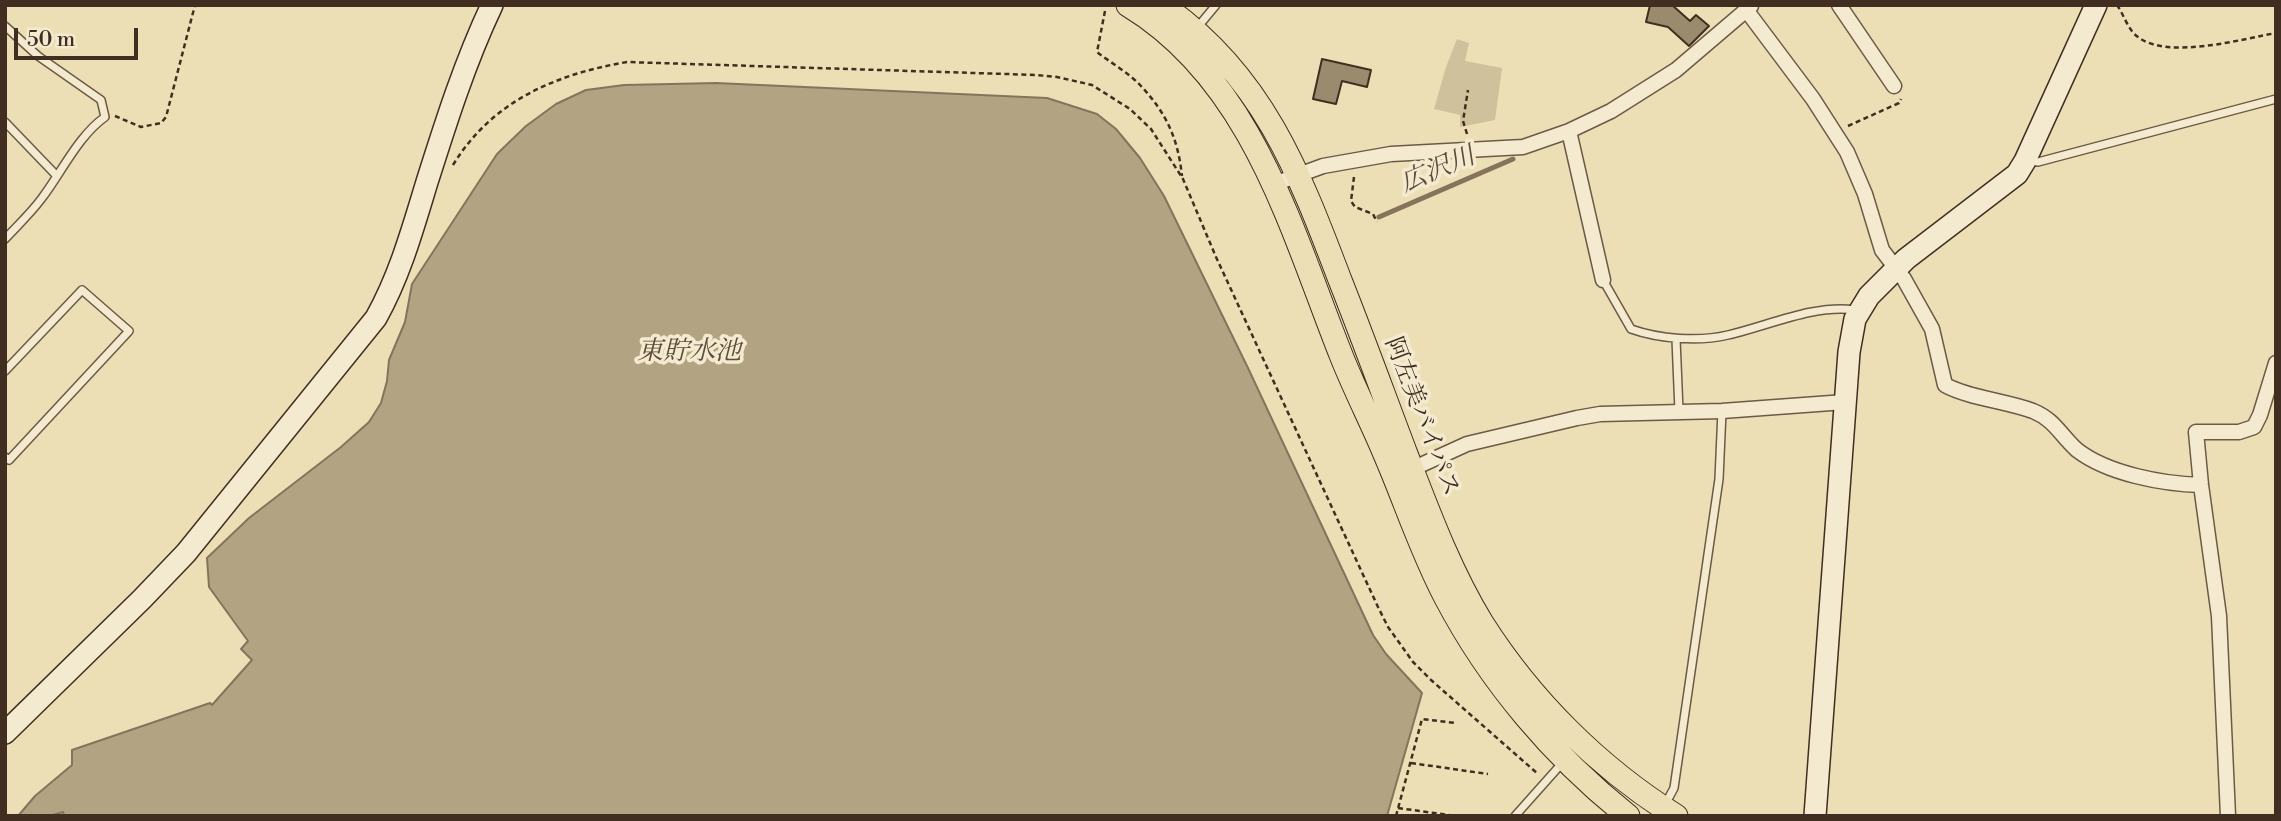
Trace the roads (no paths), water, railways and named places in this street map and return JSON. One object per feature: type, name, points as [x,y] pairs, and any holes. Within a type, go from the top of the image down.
[{"type":"main road","name":"阿左美バイパス","points":[[1128,5],[1162,29],[1203,68],[1242,124],[1274,184],[1342,357],[1446,598],[1476,647],[1503,687],[1565,761],[1597,792],[1628,816]]},
{"type":"main road","name":"阿左美バイパス","points":[[1162,5],[1195,31],[1240,79],[1266,113],[1317,219],[1435,528],[1481,621],[1511,666],[1566,729],[1644,796],[1669,812]]},
{"type":"street","points":[[5,733],[186,553],[376,318],[397,274],[446,120],[492,5]]},
{"type":"street","points":[[1839,5],[1894,86]]},
{"type":"street","points":[[1815,816],[1850,338],[1858,310],[1895,269],[2017,174],[2096,5]]},
{"type":"street","points":[[1274,184],[1323,166],[1391,154],[1523,146],[1569,131],[1646,90],[1676,70],[1749,8],[1836,132],[1865,194],[1882,250],[1904,279],[1932,329],[1945,385],[2035,412],[2056,425],[2078,450],[2104,465],[2161,481],[2201,485]]},
{"type":"street","points":[[1569,131],[1603,280]]},
{"type":"street","points":[[2228,816],[2219,616],[2196,432],[2239,432],[2254,427],[2276,363]]},
{"type":"street","points":[[1412,469],[1467,444],[1600,414],[1722,411],[1845,402]]},
{"type":"lane","points":[[1195,31],[1216,5]]},
{"type":"lane","points":[[5,26],[38,56],[101,100],[105,117],[91,130],[41,199],[5,239]]},
{"type":"lane","points":[[2025,161],[2038,162],[2276,99]]},
{"type":"lane","points":[[5,122],[56,175]]},
{"type":"lane","points":[[1603,280],[1631,329],[1676,339],[1726,336],[1771,322],[1840,308],[1858,310]]},
{"type":"lane","points":[[5,371],[82,290],[129,331],[9,460],[5,457]]},
{"type":"lane","points":[[1676,339],[1679,411]]},
{"type":"lane","points":[[1669,812],[1719,479],[1722,411]]},
{"type":"lane","points":[[1515,816],[1565,761]]},
{"type":"water","name":"東貯水池","points":[[716,83],[1047,98],[1097,114],[1116,129],[1140,158],[1164,196],[1373,635],[1386,654],[1422,693],[1387,816],[64,816],[63,812],[50,816],[18,816],[35,796],[72,765],[72,750],[210,703],[212,705],[252,660],[241,649],[248,641],[209,587],[207,558],[249,518],[369,422],[381,403],[389,360],[405,322],[412,284],[497,154],[526,126],[556,104],[586,90],[624,85]]},
{"type":"waterway","name":"広沢川","points":[[1379,217],[1513,159]]}]
